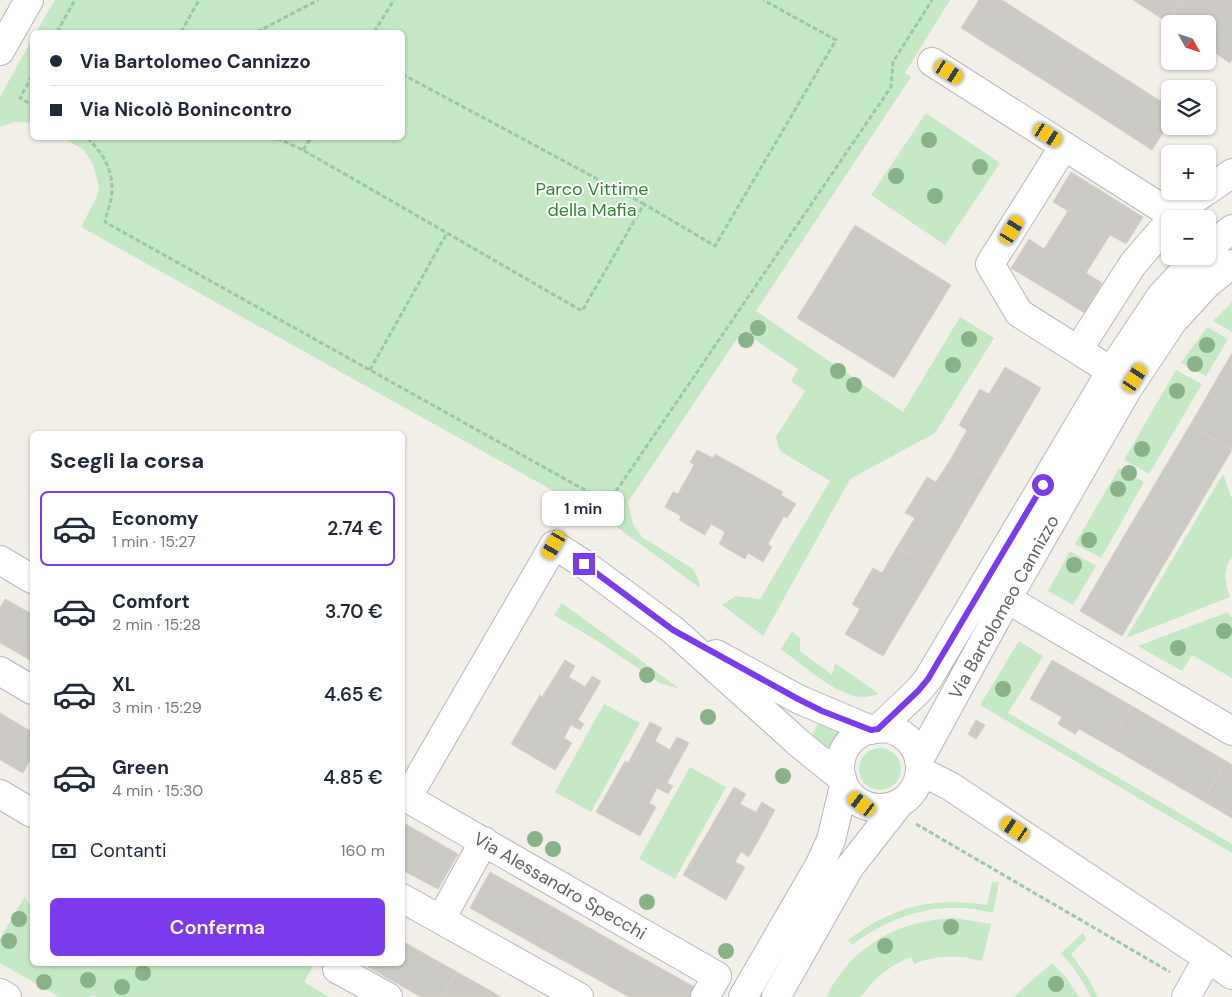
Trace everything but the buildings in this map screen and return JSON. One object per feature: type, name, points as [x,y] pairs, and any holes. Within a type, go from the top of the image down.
[{"type":"street","points":[[0,51],[29,0]]},
{"type":"street","points":[[932,62],[1064,146],[1161,212]]},
{"type":"street","points":[[1064,146],[990,264],[1019,313],[1111,371]]},
{"type":"street","points":[[1184,210],[1221,182]]},
{"type":"street","points":[[1216,242],[1232,229]]},
{"type":"street","points":[[1078,350],[1133,264],[1161,232]]},
{"type":"street","name":"Via Bartolomeo Cannizzo","points":[[920,765],[1007,599],[1127,390],[1179,315],[1208,284],[1232,264]]},
{"type":"street","name":"Via Bartolomeo Cannizzo","points":[[874,729],[918,691],[928,679],[1111,371],[1161,296],[1190,265]]},
{"type":"street","points":[[405,797],[554,545],[584,564],[673,630],[843,782],[851,796],[862,804],[874,808],[886,808],[899,804]]},
{"type":"street","points":[[0,560],[30,578]]},
{"type":"street","points":[[1007,599],[1232,731]]},
{"type":"street","points":[[673,630],[822,711],[874,729],[890,730],[900,734],[916,750],[920,765],[917,784],[909,797],[899,804],[849,868],[776,997]]},
{"type":"street","points":[[0,671],[30,689]]},
{"type":"street","points":[[743,997],[819,866],[831,840],[843,782],[841,766],[843,754],[859,734],[874,729]]},
{"type":"street","points":[[920,765],[1232,975]]},
{"type":"street","name":"Via Alessandro Specchi","points":[[405,797],[484,841],[711,987]]},
{"type":"street","points":[[2,799],[30,812]]},
{"type":"street","points":[[440,919],[484,841]]},
{"type":"street","points":[[405,900],[580,997]]},
{"type":"street","points":[[1189,991],[1208,958]]},
{"type":"street","points":[[340,966],[337,970],[388,997]]},
{"type":"street","points":[[0,993],[6,997]]},
{"type":"path","points":[[58,30],[75,0]]},
{"type":"path","points":[[182,30],[199,0]]},
{"type":"path","points":[[261,30],[318,0]]},
{"type":"path","points":[[375,30],[394,0]]},
{"type":"path","points":[[405,76],[644,204],[716,246],[836,40],[763,0]]},
{"type":"path","points":[[89,140],[101,151],[109,171],[112,192],[105,222],[608,503],[891,87],[893,62],[932,0]]},
{"type":"path","points":[[30,80],[20,98],[30,104]]},
{"type":"path","points":[[281,140],[303,150],[582,311],[644,204]]},
{"type":"path","points":[[303,150],[310,140]]},
{"type":"path","points":[[370,370],[447,233]]},
{"type":"path","points":[[909,829],[915,824],[1189,991]]},
{"type":"green space","name":"Parco Vittime della Mafia","points":[[55,0],[950,0],[905,73],[911,77],[756,311],[903,412],[960,317],[994,338],[935,433],[850,479],[763,636],[722,605],[736,596],[760,599],[830,481],[780,451],[776,437],[805,391],[791,381],[798,369],[742,331],[628,502],[633,524],[642,537],[693,569],[700,588],[613,524],[81,227],[97,196],[99,187],[93,164],[84,150],[66,140],[405,140],[405,30],[37,30]]},
{"type":"green space","points":[[30,43],[30,123],[15,122],[0,127],[0,97]]},
{"type":"green space","points":[[926,113],[1000,163],[945,245],[871,195]]},
{"type":"green space","points":[[1232,302],[1232,332],[1213,321]]},
{"type":"green space","points":[[1207,327],[1228,339],[1206,376],[1181,363]]},
{"type":"green space","points":[[1176,370],[1202,384],[1149,474],[1124,460]]},
{"type":"green space","points":[[1119,468],[1144,482],[1101,558],[1075,544]]},
{"type":"green space","points":[[1223,474],[1232,499],[1232,556],[1225,576],[1230,597],[1126,638]]},
{"type":"green space","points":[[1070,551],[1096,566],[1073,605],[1048,591]]},
{"type":"green space","points":[[562,603],[680,689],[660,683],[599,642],[554,615]]},
{"type":"green space","points":[[1228,612],[1232,618],[1232,678],[1192,655],[1182,671],[1138,646]]},
{"type":"green space","points":[[792,631],[800,638],[800,651],[832,675],[835,663],[879,694],[865,697],[853,696],[831,686],[809,671],[781,649]]},
{"type":"green space","points":[[1019,641],[1043,656],[1008,713],[1232,844],[1232,853],[980,705]]},
{"type":"green space","points":[[604,704],[640,723],[591,812],[555,792]]},
{"type":"green space","points":[[818,724],[844,730],[831,748],[829,756],[821,743],[812,734]]},
{"type":"green space","points":[[884,748],[892,751],[898,757],[901,769],[898,781],[892,787],[876,790],[868,787],[862,781],[859,765],[862,757],[868,751]]},
{"type":"green space","points":[[690,767],[726,787],[675,879],[639,859]]},
{"type":"green space","points":[[992,882],[999,882],[993,913],[955,908],[919,912],[884,925],[852,945],[848,940],[881,919],[914,907],[948,902],[987,905]]},
{"type":"green space","points":[[25,896],[30,906],[30,966],[313,966],[304,982],[329,997],[97,997],[93,995],[89,997],[60,997],[0,963],[0,939]]},
{"type":"green space","points":[[954,918],[991,924],[982,961],[948,957],[914,964],[911,957],[883,973],[861,997],[826,997],[849,963],[879,939],[914,924]]},
{"type":"green space","points":[[1083,933],[1086,939],[1071,954],[1088,978],[1098,997],[1091,997],[1078,974],[1061,953]]},
{"type":"green space","points":[[1052,963],[1065,976],[1079,997],[1013,997]]},
{"type":"route","points":[[584,564],[673,630],[822,711],[871,730],[878,729],[928,679],[1043,485]]}]
